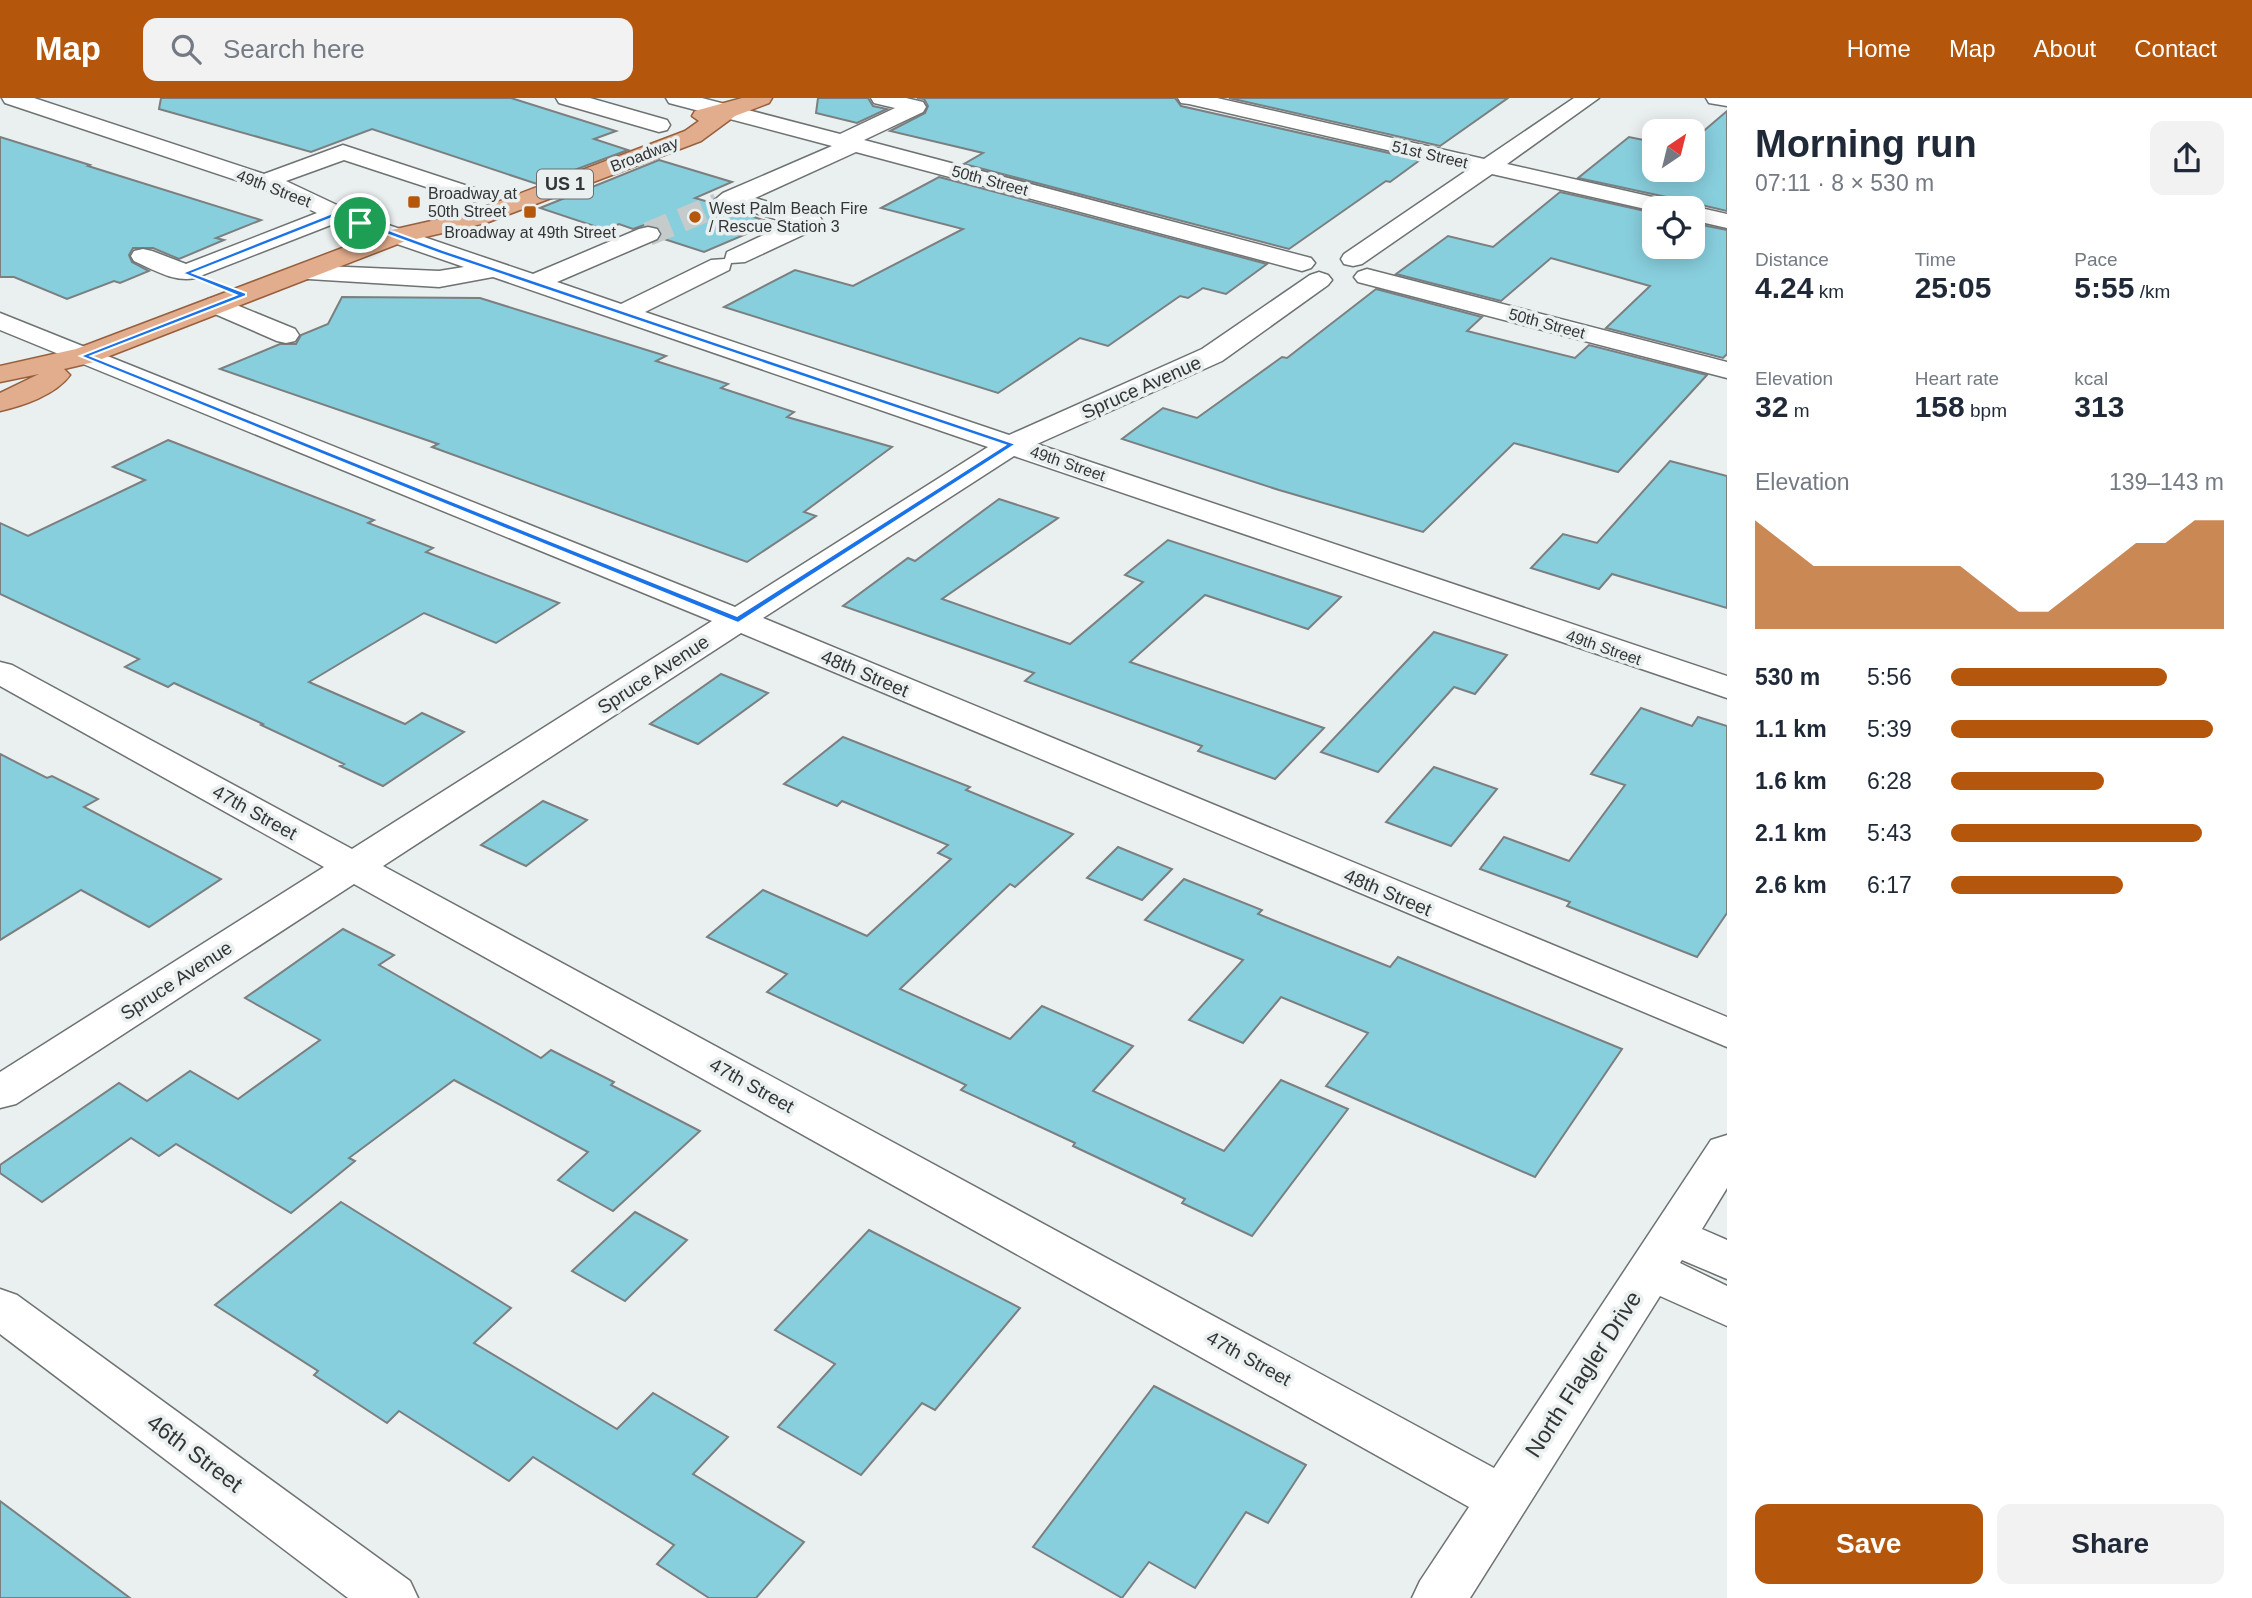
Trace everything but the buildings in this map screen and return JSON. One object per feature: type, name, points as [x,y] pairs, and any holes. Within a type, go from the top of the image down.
[{"type":"main road","name":"Broadway","points":[[621,139],[659,125],[727,111],[761,98]]},
{"type":"main road","name":"Broadway","points":[[0,373],[84,356],[396,236],[491,213],[693,136],[727,111]]},
{"type":"main road","name":"Broadway","points":[[396,236],[443,206],[497,186]]},
{"type":"main road","name":"Broadway","points":[[0,402],[34,390],[84,356]]},
{"type":"street","name":"49th Street","points":[[13,98],[264,182],[396,236],[1727,688]]},
{"type":"street","points":[[567,98],[659,125]]},
{"type":"street","name":"50th Street","points":[[677,98],[1333,265],[1727,370]]},
{"type":"street","points":[[623,313],[811,222],[724,202],[850,143],[915,107],[882,98]]},
{"type":"street","name":"51st Street","points":[[1189,98],[1642,202]]},
{"type":"street","name":"Spruce Avenue","points":[[0,1093],[1012,444],[1212,355],[1333,265],[1488,167],[1588,98]]},
{"type":"street","points":[[1717,98],[1727,100]]},
{"type":"street","points":[[264,182],[343,152],[472,195]]},
{"type":"street","points":[[186,273],[337,214]]},
{"type":"street","points":[[1705,216],[1727,221]]},
{"type":"street","points":[[534,283],[648,233]]},
{"type":"street","points":[[144,256],[243,295]]},
{"type":"street","points":[[300,273],[439,279],[495,270]]},
{"type":"street","points":[[217,305],[286,335]]},
{"type":"street","name":"48th Street","points":[[0,321],[738,620],[1727,1034]]},
{"type":"street","name":"47th Street","points":[[0,672],[1503,1499]]},
{"type":"street","name":"North Flagler Drive","points":[[1440,1598],[1727,1151]]},
{"type":"street","points":[[1661,1253],[1727,1261]]},
{"type":"street","points":[[1661,1253],[1727,1307]]},
{"type":"street","name":"46th Street","points":[[0,1308],[390,1598]]},
{"type":"tunnel","points":[[648,234],[718,205]]},
{"type":"place","name":"Broadway at 50th Street","points":[[414,202]]},
{"type":"place","name":"Broadway at 49th Street","points":[[530,212]]},
{"type":"place","name":"West Palm Beach Fire / Rescue Station 3","points":[[695,217]]},
{"type":"route","points":[[337,214],[360,223],[440,252],[1012,444],[738,620],[84,356],[243,295],[186,273],[337,214]]}]
